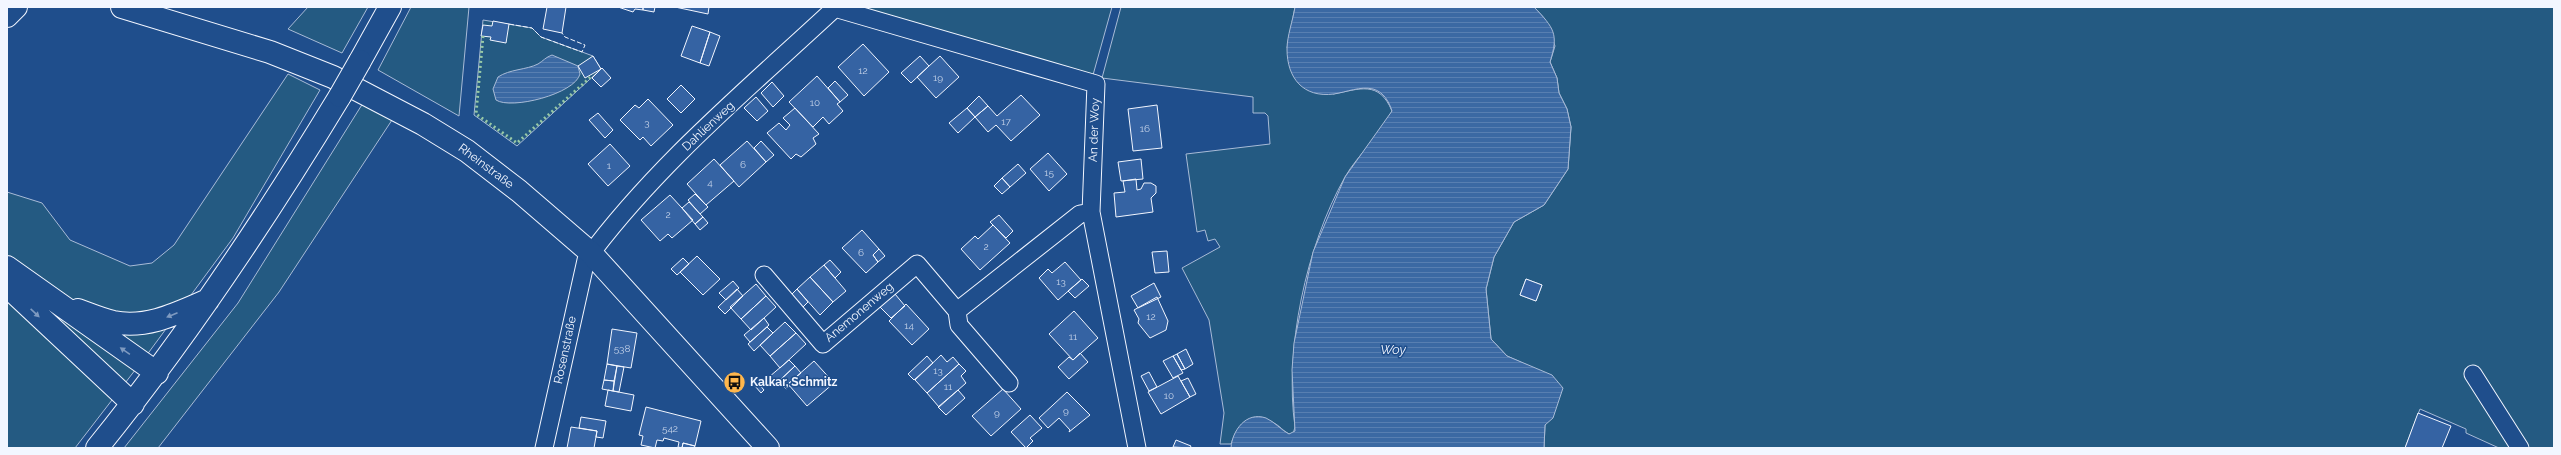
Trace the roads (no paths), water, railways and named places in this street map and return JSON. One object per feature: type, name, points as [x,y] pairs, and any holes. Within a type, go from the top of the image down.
[{"type":"main road","points":[[7,16],[16,7]]},
{"type":"main road","name":"Rheinstraße","points":[[122,7],[270,52],[333,77],[423,124],[467,151],[519,191],[591,253],[768,448]]},
{"type":"main road","points":[[97,448],[156,374],[285,187],[340,96],[390,7]]},
{"type":"main road","points":[[7,267],[156,374]]},
{"type":"main road","points":[[7,286],[133,404]]},
{"type":"main road","points":[[54,302],[114,322],[142,323],[163,319],[208,300]]},
{"type":"street","name":"Dahlienweg","points":[[591,253],[601,238],[688,143],[833,8]]},
{"type":"street","name":"An der Woy","points":[[833,8],[1096,84],[1091,212],[1137,448]]},
{"type":"street","points":[[957,311],[1080,214],[1091,212]]},
{"type":"street","name":"Rosenstraße","points":[[544,448],[582,272],[591,253]]},
{"type":"street","name":"Anemonenweg","points":[[764,275],[823,344],[917,264],[957,311],[958,325],[1009,382]]},
{"type":"street","points":[[2473,374],[2520,448]]},
{"type":"water","name":"Woy","points":[[1295,7],[1534,7],[1550,26],[1553,32],[1554,45],[1550,62],[1557,78],[1559,93],[1567,109],[1571,127],[1568,169],[1544,205],[1514,222],[1494,257],[1486,289],[1491,339],[1507,356],[1552,375],[1563,388],[1553,418],[1545,425],[1544,448],[1231,448],[1237,429],[1246,420],[1252,417],[1266,418],[1289,434],[1295,431],[1292,370],[1294,343],[1313,252],[1345,177],[1392,111],[1388,101],[1377,90],[1368,88],[1334,94],[1323,94],[1314,93],[1299,84],[1290,69],[1287,49]]},
{"type":"water","points":[[552,55],[578,66],[580,74],[576,81],[567,88],[555,94],[542,98],[515,103],[504,103],[496,100],[493,89],[498,77],[508,72],[538,64]]},
{"type":"place","name":"Kalkar, Schmitz","points":[[734,382]]}]
